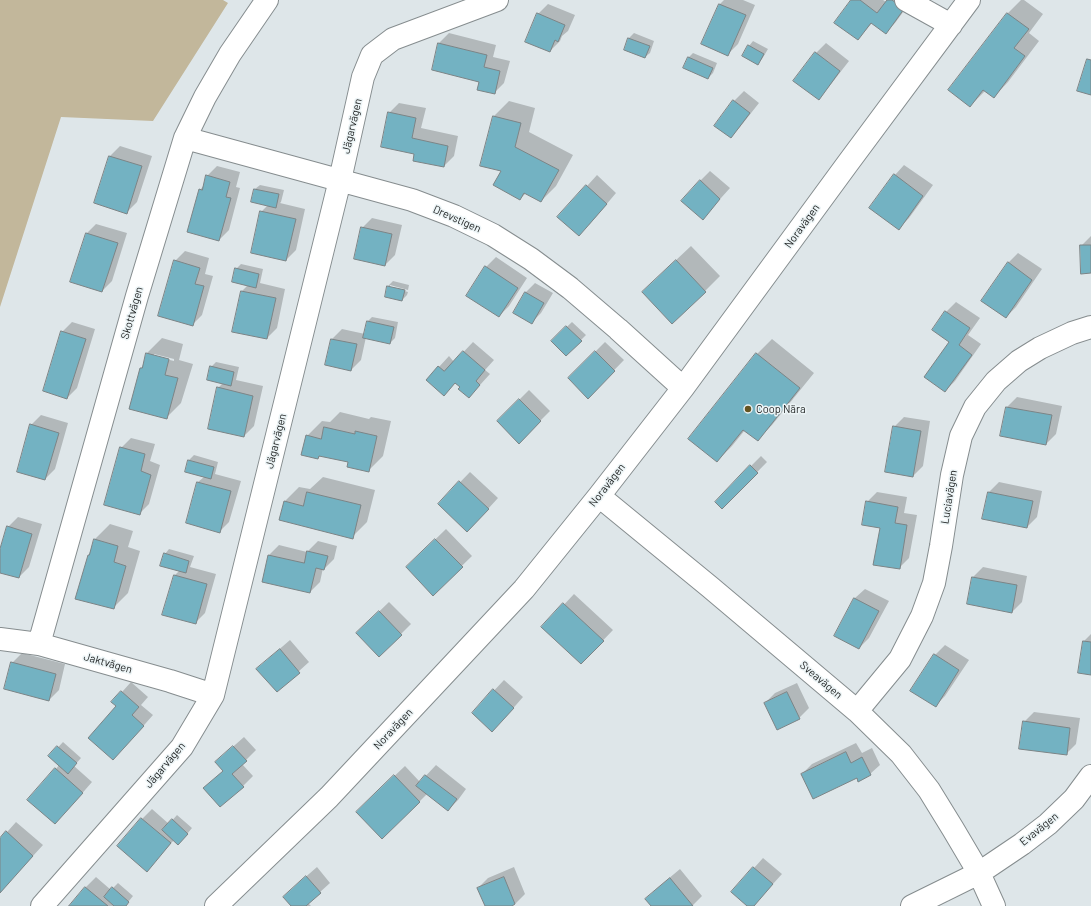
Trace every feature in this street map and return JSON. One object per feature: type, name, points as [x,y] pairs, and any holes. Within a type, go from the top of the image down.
[{"type":"street","name":"Skottvägen","points":[[39,644],[137,296],[185,138],[205,96],[230,54],[267,0]]},
{"type":"street","name":"Jägarvägen","points":[[42,906],[182,747],[213,695],[340,180],[363,77],[372,55],[393,39],[497,0]]},
{"type":"street","points":[[906,0],[951,25]]},
{"type":"street","name":"Noravägen","points":[[216,906],[329,797],[524,589],[683,388],[969,0]]},
{"type":"street","name":"Drevstigen","points":[[185,138],[412,200],[454,216],[494,235],[531,259],[570,288],[683,388]]},
{"type":"street","name":"Luciavägen","points":[[857,711],[900,659],[922,616],[934,583],[952,475],[961,436],[975,407],[996,381],[1019,361],[1040,348],[1072,333],[1091,327]]},
{"type":"street","name":"Sveavägen","points":[[599,496],[710,586],[857,711],[901,754],[929,790],[979,874],[994,906]]},
{"type":"street","name":"Jaktvägen","points":[[0,639],[39,644],[170,681],[213,695]]},
{"type":"street","name":"Evavägen","points":[[912,906],[979,874],[1022,844],[1048,824],[1074,799],[1091,776]]},
{"type":"shaded area","points":[[0,0],[223,0],[228,3],[153,121],[61,117],[0,307]]},
{"type":"building","points":[[851,0],[860,0],[877,13],[887,0],[892,0],[904,9],[886,34],[871,23],[858,40],[834,23]]},
{"type":"building","points":[[719,4],[746,15],[728,56],[701,44]]},
{"type":"building","points":[[537,13],[565,25],[558,42],[555,40],[550,52],[525,42]]},
{"type":"building","points":[[1007,13],[1029,29],[1014,48],[1025,56],[994,98],[983,90],[970,107],[948,90]]},
{"type":"building","points":[[628,38],[650,46],[645,58],[624,50]]},
{"type":"building","points":[[438,43],[487,55],[484,67],[500,71],[495,94],[477,90],[479,82],[432,70]]},
{"type":"building","points":[[748,45],[764,54],[758,65],[742,56]]},
{"type":"building","points":[[815,52],[840,71],[819,100],[793,81]]},
{"type":"building","points":[[688,57],[713,68],[708,79],[683,68]]},
{"type":"building","points":[[1087,59],[1091,60],[1091,95],[1077,91]]},
{"type":"building","points":[[733,100],[750,113],[731,138],[714,126]]},
{"type":"building","points":[[388,112],[416,118],[412,138],[448,146],[444,167],[413,161],[414,154],[381,147]]},
{"type":"building","points":[[493,116],[521,123],[515,147],[559,170],[541,202],[524,193],[520,200],[493,185],[501,171],[480,166]]},
{"type":"building","points":[[109,156],[142,166],[127,214],[94,203]]},
{"type":"building","points":[[894,174],[923,196],[899,230],[869,208]]},
{"type":"building","points":[[206,175],[230,182],[226,197],[231,198],[219,241],[187,232],[199,189],[202,190]]},
{"type":"building","points":[[700,180],[720,199],[703,220],[681,201]]},
{"type":"building","points":[[586,185],[607,204],[579,236],[557,217]]},
{"type":"building","points":[[254,189],[279,194],[276,208],[251,202]]},
{"type":"building","points":[[260,211],[296,219],[286,261],[251,253]]},
{"type":"building","points":[[361,227],[392,234],[385,266],[354,259]]},
{"type":"building","points":[[86,233],[118,243],[102,292],[70,282]]},
{"type":"building","points":[[1080,245],[1091,245],[1091,273],[1081,274]]},
{"type":"building","points":[[174,260],[200,268],[195,284],[204,286],[193,326],[158,316]]},
{"type":"building","points":[[676,260],[706,292],[672,324],[642,292]]},
{"type":"building","points":[[1008,262],[1032,280],[1006,318],[981,301]]},
{"type":"building","points":[[485,266],[518,288],[499,317],[466,296]]},
{"type":"building","points":[[235,268],[259,274],[256,288],[232,282]]},
{"type":"building","points":[[387,286],[405,290],[402,301],[385,297]]},
{"type":"building","points":[[241,291],[276,298],[267,339],[232,332]]},
{"type":"building","points":[[525,292],[544,303],[532,324],[513,313]]},
{"type":"building","points":[[945,311],[970,328],[959,345],[972,355],[945,392],[924,377],[949,342],[932,330]]},
{"type":"building","points":[[367,321],[394,327],[390,344],[363,338]]},
{"type":"building","points":[[566,326],[582,341],[566,356],[551,341]]},
{"type":"building","points":[[61,331],[86,339],[67,399],[43,391]]},
{"type":"building","points":[[331,339],[357,344],[351,371],[325,365]]},
{"type":"building","points":[[463,351],[485,370],[476,381],[480,385],[469,398],[458,389],[460,387],[455,383],[444,396],[426,380],[438,366],[444,371]]},
{"type":"building","points":[[595,351],[615,371],[588,399],[568,378]]},
{"type":"building","points":[[146,353],[169,359],[165,375],[178,378],[167,419],[129,409],[140,368],[142,368]]},
{"type":"building","name":"Coop Nära","points":[[756,353],[800,388],[758,441],[743,430],[717,462],[688,439]]},
{"type":"building","points":[[210,366],[234,372],[231,386],[207,380]]},
{"type":"building","points":[[217,387],[253,396],[244,437],[208,429]]},
{"type":"building","points":[[519,399],[541,421],[519,444],[497,421]]},
{"type":"building","points":[[1006,407],[1052,415],[1046,445],[1000,436]]},
{"type":"building","points":[[30,424],[59,433],[45,480],[17,472]]},
{"type":"building","points":[[893,426],[921,431],[913,477],[885,472]]},
{"type":"building","points":[[324,427],[355,434],[355,431],[377,436],[369,472],[347,467],[348,462],[319,456],[318,459],[301,455],[306,435],[321,439]]},
{"type":"building","points":[[120,447],[145,454],[141,471],[151,475],[140,515],[104,505]]},
{"type":"building","points":[[188,460],[214,467],[211,479],[185,472]]},
{"type":"building","points":[[750,465],[758,473],[722,509],[715,502]]},
{"type":"building","points":[[459,481],[489,509],[467,532],[438,504]]},
{"type":"building","points":[[197,482],[231,491],[220,533],[186,523]]},
{"type":"building","points":[[307,492],[361,505],[353,539],[279,520],[284,501],[303,506]]},
{"type":"building","points":[[988,492],[1033,501],[1027,528],[982,519]]},
{"type":"building","points":[[866,501],[898,507],[895,523],[907,525],[900,569],[873,565],[880,528],[862,525]]},
{"type":"building","points":[[7,526],[32,534],[19,578],[0,573],[0,549]]},
{"type":"building","points":[[94,539],[118,546],[114,562],[126,566],[114,609],[75,599]]},
{"type":"building","points":[[435,539],[463,567],[433,596],[406,567]]},
{"type":"building","points":[[307,551],[328,556],[324,570],[316,568],[310,593],[262,582],[268,555],[304,563]]},
{"type":"building","points":[[164,553],[189,561],[186,573],[160,566]]},
{"type":"building","points":[[174,575],[207,584],[196,624],[162,615]]},
{"type":"building","points":[[972,577],[1017,585],[1012,613],[967,604]]},
{"type":"building","points":[[854,598],[879,611],[859,649],[834,636]]},
{"type":"building","points":[[563,603],[604,641],[581,664],[541,627]]},
{"type":"building","points":[[379,611],[402,635],[379,657],[356,633]]},
{"type":"building","points":[[1083,641],[1091,642],[1091,675],[1078,673]]},
{"type":"building","points":[[280,649],[300,673],[277,692],[256,669]]},
{"type":"building","points":[[934,654],[959,670],[936,707],[910,691]]},
{"type":"building","points":[[11,662],[56,674],[49,701],[4,689]]},
{"type":"building","points":[[493,689],[514,708],[492,732],[472,713]]},
{"type":"building","points":[[121,691],[139,707],[132,715],[144,726],[113,760],[88,738],[116,706],[111,702]]},
{"type":"building","points":[[787,692],[800,719],[777,730],[764,703]]},
{"type":"building","points":[[1023,721],[1070,728],[1067,755],[1019,749]]},
{"type":"building","points":[[57,746],[77,763],[68,774],[48,756]]},
{"type":"building","points":[[233,746],[247,761],[232,774],[244,787],[220,807],[203,788],[223,771],[215,762]]},
{"type":"building","points":[[846,752],[851,763],[862,757],[871,775],[858,782],[857,778],[813,799],[801,774]]},
{"type":"building","points":[[55,768],[83,793],[55,824],[27,800]]},
{"type":"building","points":[[394,775],[420,802],[382,839],[356,812]]},
{"type":"building","points":[[425,775],[457,799],[448,811],[416,786]]},
{"type":"building","points":[[141,818],[171,843],[147,872],[117,846]]},
{"type":"building","points":[[172,819],[188,834],[178,845],[162,830]]},
{"type":"building","points":[[6,831],[33,856],[0,893],[0,838]]},
{"type":"building","points":[[753,867],[773,884],[754,906],[747,906],[731,892]]},
{"type":"building","points":[[306,876],[321,893],[306,906],[291,906],[283,897]]},
{"type":"building","points":[[504,877],[515,904],[512,906],[485,906],[477,888]]},
{"type":"building","points":[[670,878],[693,906],[651,906],[645,899]]},
{"type":"building","points":[[85,887],[108,906],[69,906]]},
{"type":"building","points":[[112,887],[129,902],[126,906],[114,906],[104,897]]},
{"type":"place","name":"Coop Nära","points":[[748,409]]}]
